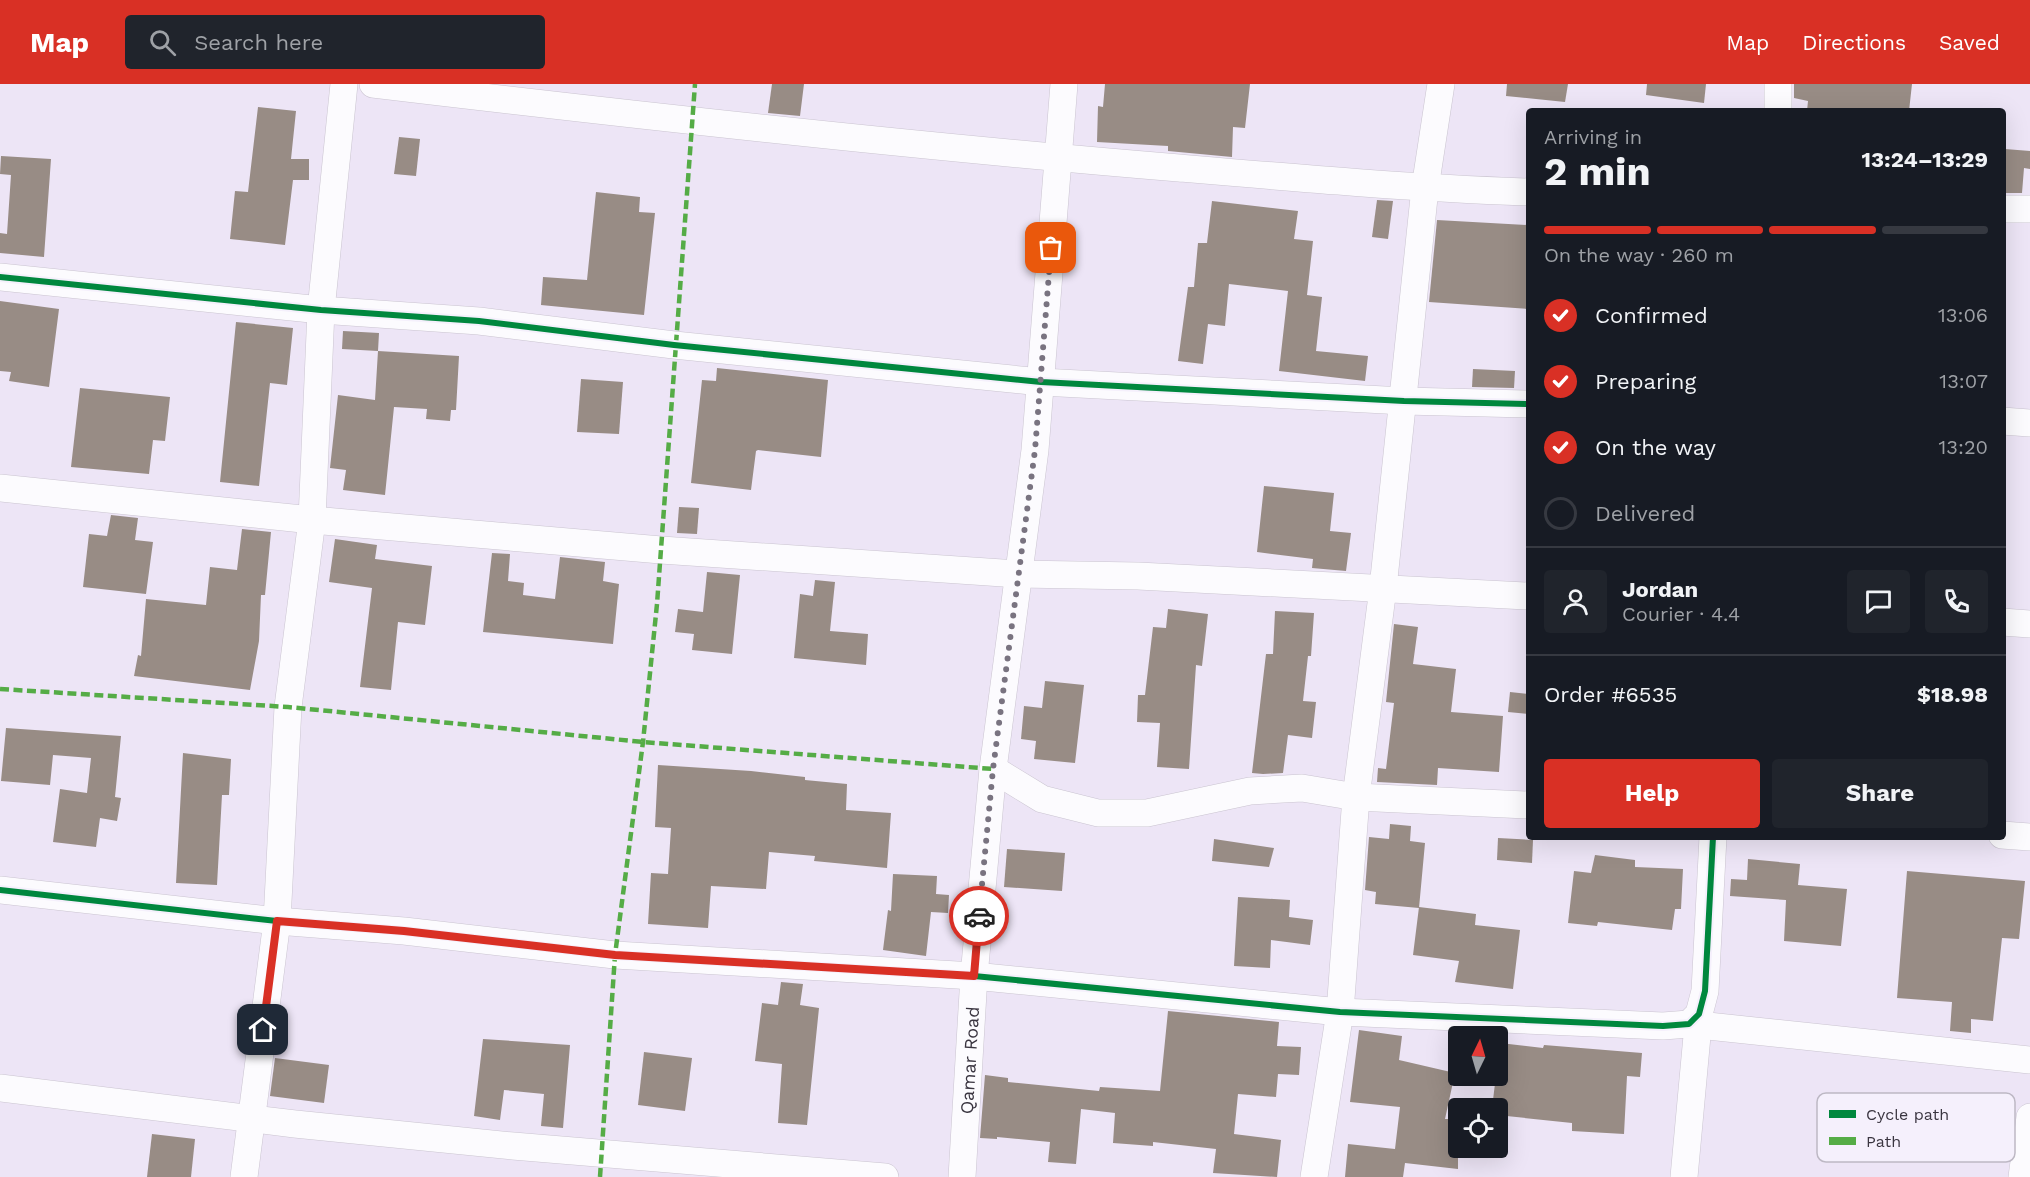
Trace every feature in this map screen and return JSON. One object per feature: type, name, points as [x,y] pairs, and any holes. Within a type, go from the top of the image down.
[{"type":"street","points":[[244,1177],[277,921],[288,707],[312,520],[321,310],[344,84]]},
{"type":"street","points":[[373,84],[691,122],[1058,158],[1425,188],[1526,192]]},
{"type":"street","name":"Qamar Road","points":[[962,1177],[974,976],[993,769],[1035,450],[1064,84]]},
{"type":"street","points":[[1314,1177],[1340,1012],[1356,797],[1383,588],[1425,188],[1441,84]]},
{"type":"street","points":[[1778,84],[1778,108]]},
{"type":"street","points":[[2006,209],[2030,209]]},
{"type":"street","points":[[0,277],[321,310],[479,321],[674,345],[1041,382],[1404,401],[1526,404]]},
{"type":"street","points":[[2006,421],[2030,423]]},
{"type":"street","points":[[0,488],[312,520],[661,550],[1018,574],[1138,576],[1526,596]]},
{"type":"street","points":[[2006,622],[2030,624]]},
{"type":"street","points":[[993,769],[1042,800],[1098,813],[1147,813],[1250,791],[1302,788],[1356,797],[1526,805]]},
{"type":"street","points":[[2006,835],[2030,837]]},
{"type":"street","points":[[1684,1177],[1694,1025],[1705,991],[1713,840]]},
{"type":"street","points":[[0,890],[615,955],[974,976],[1340,1012],[1663,1026],[1694,1025],[2030,1060]]},
{"type":"street","points":[[0,1088],[252,1117],[295,1125],[885,1177]]},
{"type":"street","points":[[2022,1177],[2030,1117]]},
{"type":"building","points":[[772,84],[804,84],[800,116],[768,113]]},
{"type":"building","points":[[1105,84],[1250,84],[1245,128],[1233,127],[1232,157],[1168,151],[1168,146],[1097,142],[1098,106],[1103,107]]},
{"type":"building","points":[[1507,84],[1568,84],[1565,102],[1506,96]]},
{"type":"building","points":[[1647,84],[1706,84],[1704,103],[1646,95]]},
{"type":"building","points":[[1794,84],[1912,84],[1909,108],[1807,108],[1808,101],[1794,98]]},
{"type":"building","points":[[258,107],[296,111],[291,159],[309,159],[309,180],[293,180],[285,245],[230,239],[235,191],[248,192]]},
{"type":"building","points":[[399,137],[420,139],[416,176],[394,174]]},
{"type":"building","points":[[2006,149],[2030,151],[2030,169],[2024,168],[2022,193],[2006,193]]},
{"type":"building","points":[[1,156],[51,159],[44,257],[0,253],[0,233],[7,234],[11,175],[0,174]]},
{"type":"building","points":[[596,192],[640,197],[639,212],[655,213],[644,315],[541,305],[543,277],[587,280]]},
{"type":"building","points":[[1377,200],[1393,201],[1388,239],[1372,237]]},
{"type":"building","points":[[1212,201],[1298,211],[1294,239],[1313,241],[1307,295],[1322,297],[1316,351],[1368,356],[1365,381],[1279,371],[1288,291],[1229,284],[1225,326],[1208,324],[1203,364],[1178,361],[1188,287],[1194,287],[1198,243],[1207,243]]},
{"type":"building","points":[[1437,220],[1526,225],[1526,309],[1429,302]]},
{"type":"building","points":[[0,301],[59,309],[49,387],[9,381],[11,372],[0,371]]},
{"type":"building","points":[[236,322],[293,328],[287,385],[270,383],[259,486],[220,482]]},
{"type":"building","points":[[343,331],[379,333],[378,351],[342,349]]},
{"type":"building","points":[[378,351],[459,356],[456,410],[451,410],[450,421],[426,419],[427,409],[394,407],[385,495],[343,490],[346,470],[330,468],[338,395],[375,400]]},
{"type":"building","points":[[717,368],[828,380],[821,457],[758,450],[751,490],[691,483],[702,380],[716,381]]},
{"type":"building","points":[[1473,369],[1515,371],[1514,388],[1472,387]]},
{"type":"building","points":[[581,379],[623,382],[619,434],[577,432]]},
{"type":"building","points":[[80,388],[170,397],[165,441],[153,440],[149,474],[71,467]]},
{"type":"building","points":[[1264,486],[1334,493],[1330,531],[1351,533],[1346,571],[1312,568],[1313,559],[1257,552]]},
{"type":"building","points":[[679,507],[699,508],[697,534],[677,533]]},
{"type":"building","points":[[111,515],[138,518],[135,540],[153,542],[146,594],[83,587],[89,534],[107,536]]},
{"type":"building","points":[[242,529],[271,532],[265,595],[261,595],[259,641],[250,690],[134,676],[138,655],[141,656],[146,599],[206,605],[210,567],[237,570]]},
{"type":"building","points":[[335,539],[377,545],[375,559],[432,566],[425,625],[398,622],[391,690],[360,687],[372,588],[329,582]]},
{"type":"building","points":[[492,553],[510,554],[508,581],[524,583],[523,595],[555,599],[560,557],[605,562],[603,581],[619,584],[613,644],[483,632]]},
{"type":"building","points":[[707,572],[740,575],[732,654],[692,650],[694,634],[675,632],[678,609],[703,612]]},
{"type":"building","points":[[815,580],[835,582],[830,631],[868,634],[866,665],[794,658],[800,594],[813,596]]},
{"type":"building","points":[[1168,609],[1208,614],[1202,666],[1196,665],[1189,769],[1157,767],[1160,723],[1137,722],[1138,695],[1145,695],[1153,627],[1166,628]]},
{"type":"building","points":[[1275,611],[1314,613],[1311,656],[1308,656],[1303,701],[1316,702],[1312,738],[1288,735],[1283,773],[1252,773],[1266,654],[1273,654]]},
{"type":"building","points":[[1394,624],[1418,627],[1413,664],[1456,669],[1451,712],[1503,716],[1499,772],[1438,768],[1437,785],[1377,782],[1378,768],[1386,769],[1394,703],[1386,702]]},
{"type":"building","points":[[1045,681],[1084,685],[1075,763],[1034,759],[1036,741],[1021,739],[1024,706],[1042,708]]},
{"type":"building","points":[[1510,692],[1526,694],[1526,714],[1508,712]]},
{"type":"building","points":[[6,728],[121,736],[115,797],[121,798],[117,821],[100,818],[96,847],[53,842],[60,789],[87,793],[91,758],[53,755],[50,785],[1,781]]},
{"type":"building","points":[[183,753],[231,759],[229,795],[222,795],[217,885],[176,883]]},
{"type":"building","points":[[658,765],[751,771],[847,784],[846,810],[891,813],[887,868],[814,861],[815,856],[769,852],[766,889],[711,886],[708,928],[648,924],[651,873],[668,874],[671,828],[655,827]]},
{"type":"building","points":[[1390,824],[1411,826],[1410,841],[1425,843],[1419,908],[1375,904],[1376,892],[1365,890],[1369,837],[1389,839]]},
{"type":"building","points":[[1498,838],[1533,840],[1532,863],[1497,860]]},
{"type":"building","points":[[1214,839],[1274,848],[1269,867],[1212,861]]},
{"type":"building","points":[[1007,849],[1065,853],[1062,891],[1004,887]]},
{"type":"building","points":[[1595,855],[1635,860],[1635,867],[1683,869],[1681,909],[1675,909],[1672,930],[1598,922],[1597,926],[1568,923],[1574,871],[1591,873]]},
{"type":"building","points":[[1748,859],[1800,864],[1798,885],[1847,889],[1841,946],[1784,941],[1786,900],[1730,896],[1731,879],[1747,880]]},
{"type":"building","points":[[1907,871],[2025,881],[2019,939],[2002,938],[1993,1021],[1971,1019],[1971,1033],[1950,1031],[1952,1002],[1897,998]]},
{"type":"building","points":[[893,874],[937,876],[936,894],[949,895],[948,913],[931,912],[926,956],[883,950],[888,910],[891,911]]},
{"type":"building","points":[[1238,897],[1290,900],[1289,917],[1313,920],[1310,945],[1271,940],[1270,968],[1234,966]]},
{"type":"building","points":[[1419,907],[1476,914],[1475,925],[1520,930],[1513,989],[1455,982],[1459,961],[1413,955]]},
{"type":"building","points":[[781,982],[803,984],[800,1005],[819,1008],[807,1125],[778,1123],[782,1064],[755,1061],[762,1003],[778,1005]]},
{"type":"building","points":[[1168,1011],[1279,1022],[1277,1046],[1301,1047],[1299,1075],[1278,1074],[1276,1097],[1238,1094],[1234,1134],[1281,1140],[1277,1177],[1213,1173],[1216,1149],[1153,1142],[1153,1146],[1113,1143],[1115,1113],[1081,1109],[1076,1164],[1048,1162],[1050,1142],[997,1137],[997,1139],[980,1138],[985,1075],[1008,1078],[1008,1082],[1099,1091],[1100,1087],[1160,1091]]},
{"type":"building","points":[[1359,1030],[1402,1036],[1399,1060],[1448,1071],[1448,1086],[1452,1086],[1445,1119],[1448,1119],[1448,1158],[1458,1158],[1458,1169],[1405,1163],[1403,1177],[1345,1177],[1348,1144],[1395,1149],[1400,1107],[1350,1102]]},
{"type":"building","points":[[483,1039],[570,1045],[563,1128],[541,1126],[544,1094],[504,1090],[500,1120],[474,1116]]},
{"type":"building","points":[[1508,1044],[1642,1053],[1640,1077],[1627,1076],[1624,1134],[1572,1131],[1572,1123],[1508,1116],[1508,1098],[1493,1098],[1495,1086],[1508,1086]]},
{"type":"building","points":[[644,1052],[692,1058],[685,1111],[638,1105]]},
{"type":"building","points":[[275,1058],[329,1065],[324,1103],[270,1096]]},
{"type":"building","points":[[152,1134],[195,1139],[191,1177],[147,1177]]},
{"type":"marked path","points":[[600,1177],[615,955],[643,742],[657,604],[695,84]]},
{"type":"marked path","points":[[0,689],[288,707],[643,742],[993,769]]},
{"type":"cycle path","points":[[0,277],[321,310],[479,321],[674,345],[1041,382],[1404,401],[1526,404]]},
{"type":"cycle path","points":[[0,890],[615,955],[974,976],[1340,1012],[1663,1026],[1689,1024],[1699,1014],[1705,991],[1713,840]]},
{"type":"way so far","points":[[979,916],[993,769],[1035,450],[1051,248]]},
{"type":"route","points":[[263,1030],[277,921],[404,931],[615,955],[974,976],[979,916]]}]
